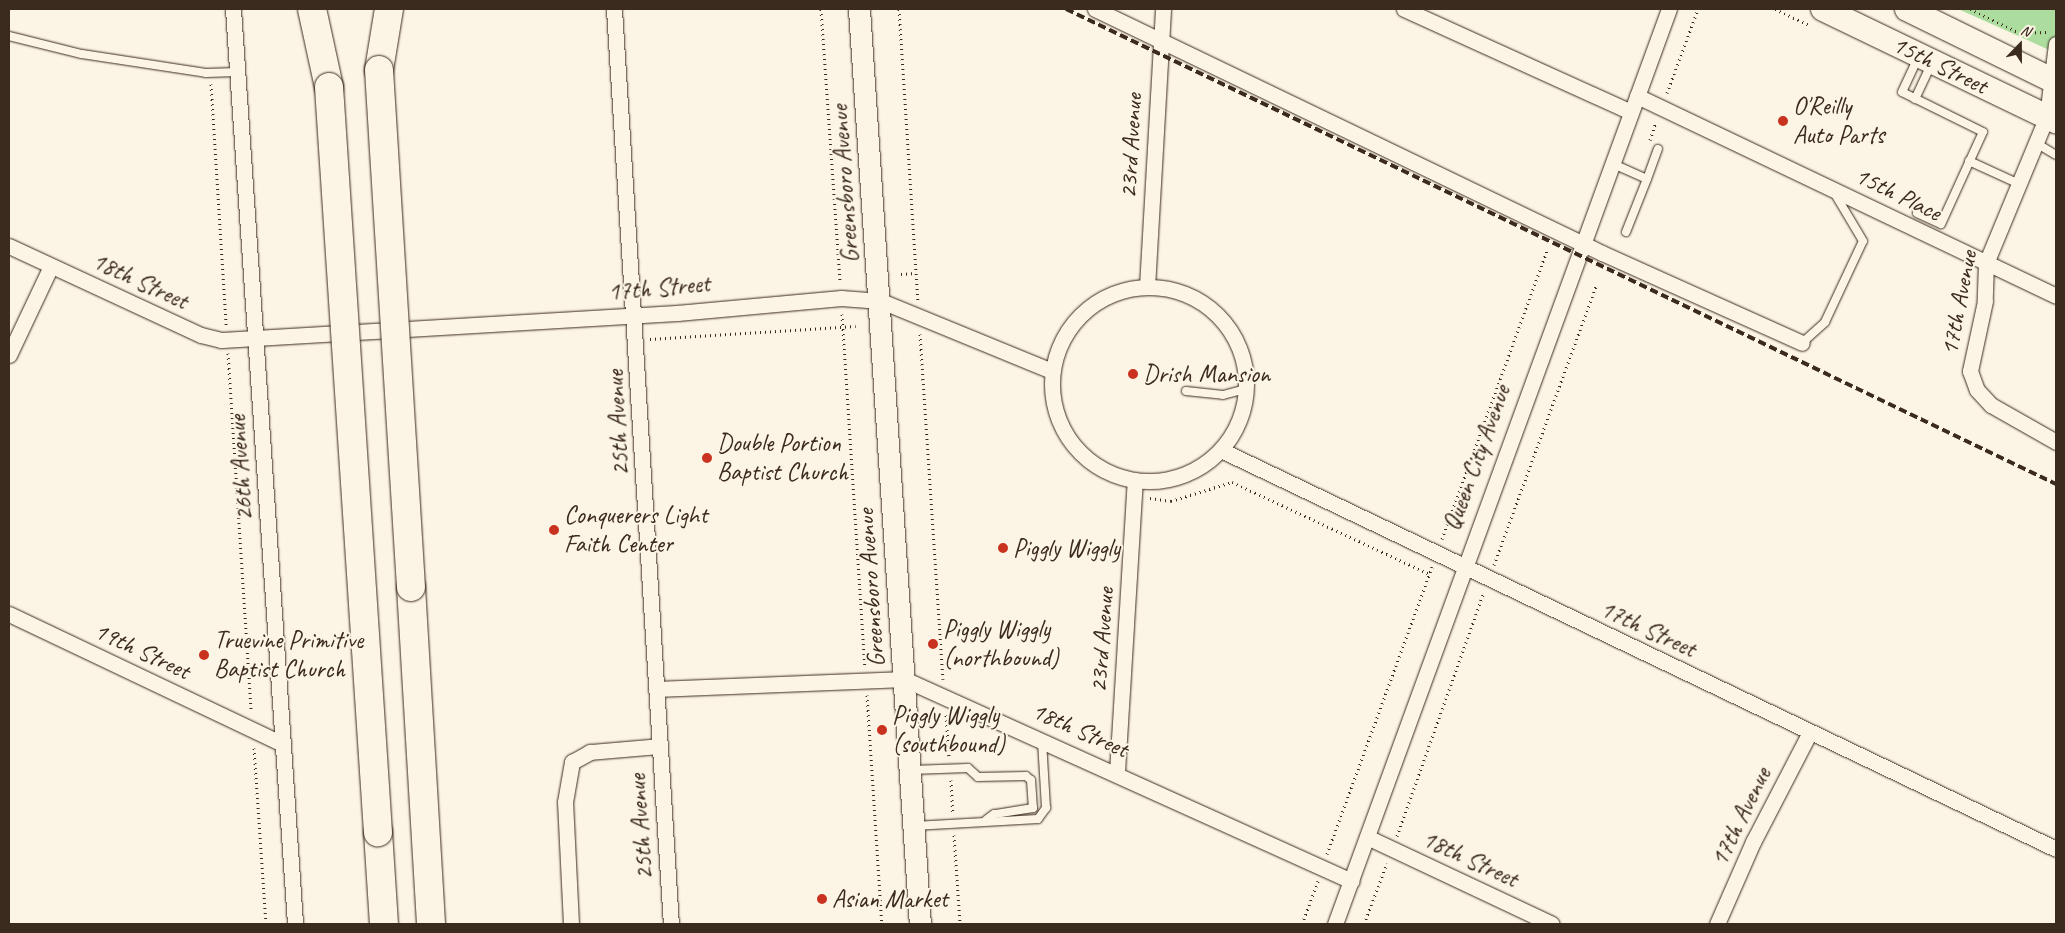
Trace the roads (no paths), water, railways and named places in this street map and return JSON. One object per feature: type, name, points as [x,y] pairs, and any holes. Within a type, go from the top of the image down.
[{"type":"highway","points":[[312,9],[329,87]]},
{"type":"highway","points":[[322,9],[329,87],[384,924]]},
{"type":"highway","points":[[374,9],[431,924]]},
{"type":"highway","points":[[379,70],[389,9]]},
{"type":"main road","name":"Greensboro Avenue","points":[[859,9],[880,300],[920,924]]},
{"type":"main road","name":"15th Street","points":[[1823,9],[2051,118]]},
{"type":"main road","name":"15th Street","points":[[1907,9],[2052,80]]},
{"type":"street","name":"26th Avenue","points":[[233,9],[295,924]]},
{"type":"street","name":"25th Avenue","points":[[614,9],[637,340],[671,924]]},
{"type":"street","name":"23rd Avenue","points":[[1148,286],[1163,9]]},
{"type":"street","points":[[1404,9],[1631,112]]},
{"type":"street","name":"Queen City Avenue","points":[[1335,924],[1580,242],[1669,9]]},
{"type":"street","points":[[1100,10],[1580,242],[1802,343]]},
{"type":"street","name":"17th Avenue","points":[[2053,39],[2051,118],[2036,144],[1986,263],[1985,301],[1970,371],[1977,390],[2009,417],[2056,442]]},
{"type":"street","name":"15th Place","points":[[1637,96],[1827,185],[2056,296]]},
{"type":"street","name":"18th Street","points":[[9,246],[201,335],[227,339],[256,339]]},
{"type":"street","points":[[9,356],[51,266]]},
{"type":"street","points":[[1148,286],[1190,296],[1223,321],[1242,356],[1246,388],[1241,417],[1221,450],[1186,474],[1136,481],[1107,472],[1074,447],[1055,411],[1052,371],[1064,336],[1092,305],[1110,295],[1148,286]]},
{"type":"street","name":"17th Street","points":[[256,339],[635,315],[841,298],[880,300],[1052,371]]},
{"type":"street","name":"17th Street","points":[[1221,450],[2056,849]]},
{"type":"street","name":"23rd Avenue","points":[[1117,772],[1136,481]]},
{"type":"street","name":"19th Street","points":[[9,614],[283,744]]},
{"type":"street","name":"18th Street","points":[[657,688],[904,679],[1117,772],[1351,882]]},
{"type":"street","name":"17th Avenue","points":[[1717,924],[1752,842],[1810,732]]},
{"type":"street","points":[[571,924],[565,802],[572,762],[590,752],[660,746]]},
{"type":"street","name":"18th Street","points":[[1367,836],[1552,924]]},
{"type":"lane","points":[[9,36],[82,54],[210,73],[238,72]]},
{"type":"lane","points":[[1917,213],[1941,224],[1982,132],[1902,92],[1926,58]]},
{"type":"lane","points":[[1915,99],[1926,58]]},
{"type":"lane","points":[[2036,144],[2056,155]]},
{"type":"lane","points":[[1626,232],[1658,149]]},
{"type":"lane","points":[[1969,161],[2019,184]]},
{"type":"lane","points":[[1611,164],[1647,179]]},
{"type":"lane","points":[[1802,343],[1825,322],[1863,241],[1847,208],[1827,185]]},
{"type":"lane","points":[[1186,391],[1224,395],[1246,388]]},
{"type":"lane","points":[[914,826],[1042,815],[1046,808],[1042,739]]},
{"type":"lane","points":[[910,770],[968,768],[978,778],[1026,776],[1031,780],[1029,812],[994,814],[986,820]]},
{"type":"railway","points":[[1066,9],[2056,484]]},
{"type":"place","name":"O'Reilly Auto Parts","points":[[1783,121]]},
{"type":"place","name":"Drish Mansion","points":[[1133,374]]},
{"type":"place","name":"Double Portion Baptist Church","points":[[707,458]]},
{"type":"place","name":"Conquerers Light Faith Center","points":[[554,530]]},
{"type":"place","name":"Piggly Wiggly","points":[[1003,548]]},
{"type":"place","name":"Piggly Wiggly (northbound)","points":[[933,644]]},
{"type":"place","name":"Truevine Primitive Baptist Church","points":[[204,655]]},
{"type":"place","name":"Piggly Wiggly (southbound)","points":[[882,730]]},
{"type":"place","name":"Asian Market","points":[[822,899]]}]
